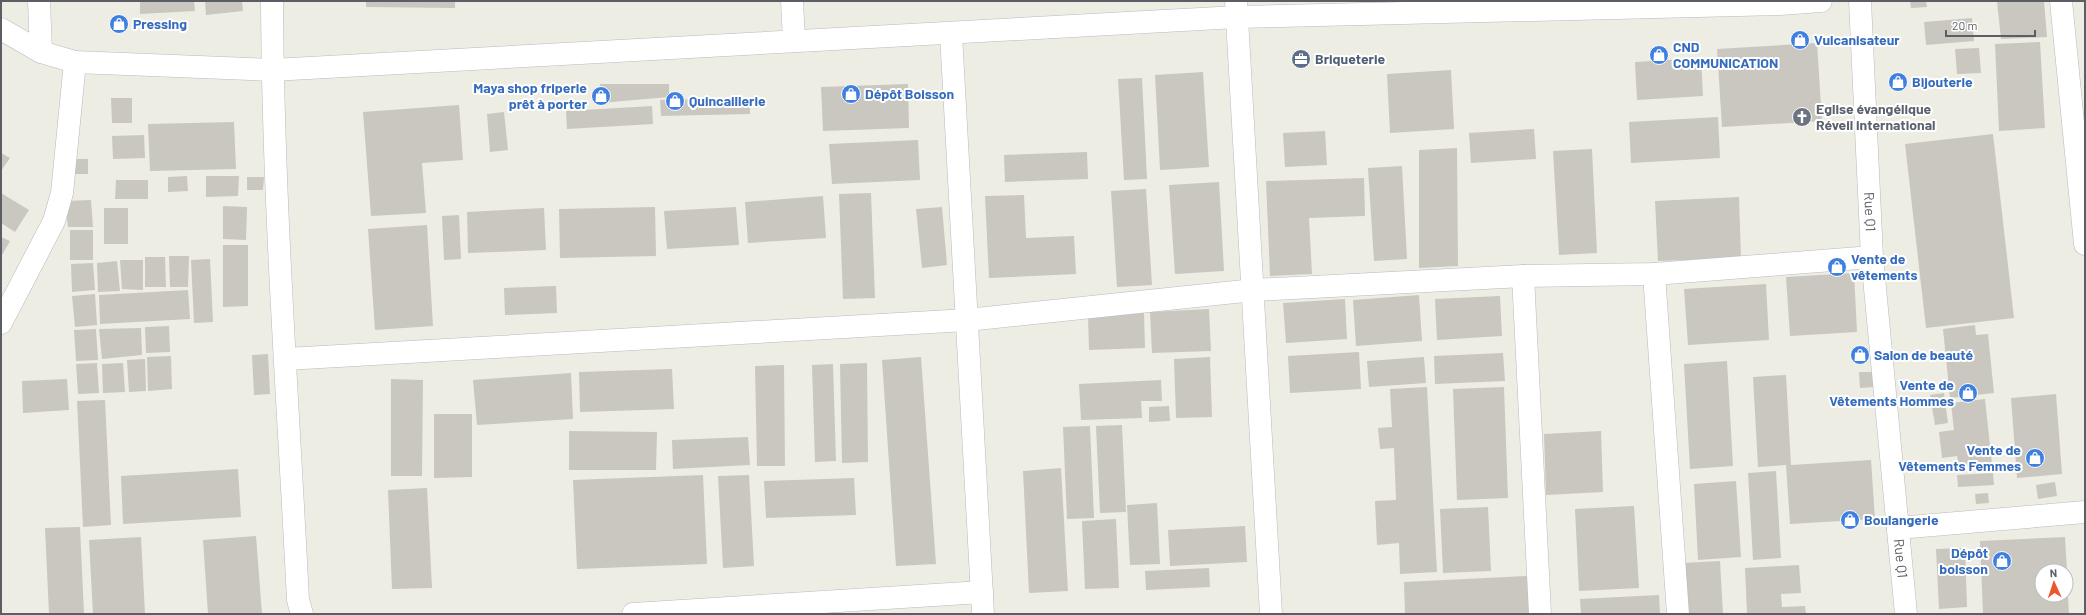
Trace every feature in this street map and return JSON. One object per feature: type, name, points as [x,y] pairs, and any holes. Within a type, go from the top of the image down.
[{"type":"street","points":[[39,1],[41,52]]},
{"type":"street","points":[[272,1],[272,70],[286,359],[298,600],[302,614]]},
{"type":"street","points":[[792,1],[794,41]]},
{"type":"street","points":[[1,29],[41,52],[75,62],[272,70],[794,41],[951,34],[1236,9],[1780,4],[1821,1]]},
{"type":"street","name":"Rue Q1","points":[[1860,1],[1872,257],[1906,614]]},
{"type":"street","points":[[2061,1],[2085,236]]},
{"type":"street","points":[[1236,9],[1254,290],[1271,614]]},
{"type":"street","points":[[951,34],[982,614]]},
{"type":"street","points":[[1,323],[54,221],[62,193],[75,62]]},
{"type":"street","points":[[286,359],[967,320],[1254,290],[1523,276],[1654,274],[1872,257]]},
{"type":"street","points":[[1654,274],[1678,614]]},
{"type":"street","points":[[1523,276],[1540,614]]},
{"type":"street","points":[[1898,528],[2085,512]]},
{"type":"street","points":[[633,614],[982,592]]},
{"type":"building","points":[[140,1],[194,1],[195,11],[140,14]]},
{"type":"building","points":[[205,1],[242,1],[243,11],[206,15]]},
{"type":"building","points":[[366,1],[455,1],[455,8],[366,7]]},
{"type":"building","points":[[1910,1],[1926,1],[1927,7],[1911,8]]},
{"type":"building","points":[[1997,1],[2044,1],[2047,37],[2001,39]]},
{"type":"building","points":[[1972,18],[1974,41],[1926,45],[1924,22]]},
{"type":"building","points":[[2040,42],[2045,128],[1999,131],[1995,44]]},
{"type":"building","points":[[1817,43],[1822,121],[1722,127],[1717,49]]},
{"type":"building","points":[[1979,48],[1981,73],[1957,74],[1955,49]]},
{"type":"building","points":[[1701,58],[1703,96],[1637,100],[1635,62]]},
{"type":"building","points":[[1451,70],[1454,129],[1390,133],[1387,74]]},
{"type":"building","points":[[1203,72],[1209,167],[1160,170],[1155,75]]},
{"type":"building","points":[[1142,78],[1147,179],[1124,180],[1118,79]]},
{"type":"building","points":[[600,84],[669,84],[669,97],[600,103]]},
{"type":"building","points":[[908,84],[909,128],[823,131],[821,87]]},
{"type":"building","points":[[111,98],[132,98],[132,123],[112,123]]},
{"type":"building","points":[[750,98],[750,114],[661,116],[660,100]]},
{"type":"building","points":[[459,105],[463,160],[422,163],[426,213],[371,216],[363,112]]},
{"type":"building","points":[[652,106],[653,124],[567,129],[566,111]]},
{"type":"building","points":[[504,112],[508,150],[490,152],[487,114]]},
{"type":"building","points":[[1718,117],[1720,158],[1631,163],[1629,122]]},
{"type":"building","points":[[234,122],[236,169],[150,171],[148,124]]},
{"type":"building","points":[[1534,129],[1536,159],[1471,163],[1469,133]]},
{"type":"building","points":[[1325,131],[1327,165],[1285,167],[1283,133]]},
{"type":"building","points":[[1993,134],[2014,318],[1926,328],[1905,144]]},
{"type":"building","points":[[144,135],[145,158],[113,159],[112,136]]},
{"type":"building","points":[[918,140],[920,180],[832,184],[829,144]]},
{"type":"building","points":[[1457,148],[1458,266],[1419,268],[1419,150]]},
{"type":"building","points":[[1592,149],[1597,253],[1559,255],[1553,151]]},
{"type":"building","points":[[1087,152],[1088,179],[1005,182],[1004,155]]},
{"type":"building","points":[[1,153],[10,158],[1,171]]},
{"type":"building","points":[[73,159],[88,159],[88,174],[73,174]]},
{"type":"building","points":[[1402,166],[1407,259],[1374,261],[1368,168]]},
{"type":"building","points":[[187,176],[188,191],[168,192],[168,177]]},
{"type":"building","points":[[206,176],[239,176],[238,196],[206,197]]},
{"type":"building","points":[[247,177],[264,177],[263,190],[247,190]]},
{"type":"building","points":[[1364,178],[1365,216],[1309,218],[1312,274],[1270,276],[1266,181]]},
{"type":"building","points":[[116,180],[148,180],[148,199],[115,199]]},
{"type":"building","points":[[1219,182],[1224,271],[1175,274],[1169,185]]},
{"type":"building","points":[[1146,189],[1152,285],[1117,287],[1111,191]]},
{"type":"building","points":[[1,193],[29,210],[15,232],[1,223]]},
{"type":"building","points":[[871,193],[875,298],[843,299],[839,194]]},
{"type":"building","points":[[1024,195],[1026,238],[1074,236],[1076,274],[989,278],[985,196]]},
{"type":"building","points":[[823,196],[826,238],[748,243],[745,202]]},
{"type":"building","points":[[1739,197],[1741,258],[1658,261],[1655,201]]},
{"type":"building","points":[[91,200],[93,227],[68,227],[65,201]]},
{"type":"building","points":[[223,206],[247,207],[246,240],[223,239]]},
{"type":"building","points":[[655,207],[656,256],[560,258],[559,209]]},
{"type":"building","points":[[736,207],[739,245],[667,249],[664,211]]},
{"type":"building","points":[[942,207],[947,265],[922,268],[916,209]]},
{"type":"building","points":[[104,208],[128,208],[128,244],[104,244]]},
{"type":"building","points":[[544,208],[546,250],[468,253],[467,212]]},
{"type":"building","points":[[459,215],[461,259],[444,260],[442,216]]},
{"type":"building","points":[[427,225],[433,326],[375,330],[368,229]]},
{"type":"building","points":[[70,230],[93,230],[93,260],[70,260]]},
{"type":"building","points":[[1,237],[10,241],[1,257]]},
{"type":"building","points":[[223,245],[248,245],[248,306],[223,307]]},
{"type":"building","points":[[169,256],[189,256],[188,287],[170,287]]},
{"type":"building","points":[[145,257],[165,257],[166,287],[145,287]]},
{"type":"building","points":[[210,259],[213,322],[194,323],[191,260]]},
{"type":"building","points":[[120,260],[143,260],[143,290],[122,289]]},
{"type":"building","points":[[117,261],[120,291],[98,292],[97,263]]},
{"type":"building","points":[[93,263],[95,290],[72,292],[71,264]]},
{"type":"building","points":[[1854,273],[1857,332],[1790,336],[1786,277]]},
{"type":"building","points":[[1766,284],[1769,340],[1688,345],[1684,289]]},
{"type":"building","points":[[556,286],[557,313],[505,315],[504,288]]},
{"type":"building","points":[[188,290],[190,319],[100,324],[99,295]]},
{"type":"building","points":[[95,294],[97,325],[75,327],[72,296]]},
{"type":"building","points":[[1419,295],[1422,341],[1356,346],[1353,300]]},
{"type":"building","points":[[1500,296],[1502,336],[1437,340],[1435,299]]},
{"type":"building","points":[[1345,299],[1347,339],[1286,343],[1283,303]]},
{"type":"building","points":[[1209,309],[1211,351],[1152,353],[1150,312]]},
{"type":"building","points":[[1144,313],[1145,348],[1089,350],[1088,315]]},
{"type":"building","points":[[1975,325],[1976,335],[1988,334],[1994,393],[1950,398],[1943,329]]},
{"type":"building","points":[[169,326],[170,352],[146,353],[145,327]]},
{"type":"building","points":[[141,328],[142,355],[102,359],[99,329]]},
{"type":"building","points":[[96,329],[98,360],[76,361],[74,330]]},
{"type":"building","points":[[1359,352],[1361,389],[1290,393],[1288,356]]},
{"type":"building","points":[[1503,353],[1505,381],[1435,384],[1434,356]]},
{"type":"building","points":[[268,354],[270,394],[254,395],[252,355]]},
{"type":"building","points":[[171,356],[172,389],[148,391],[147,357]]},
{"type":"building","points":[[921,357],[936,564],[896,566],[882,360]]},
{"type":"building","points":[[1210,357],[1212,417],[1176,418],[1174,359]]},
{"type":"building","points":[[1424,357],[1426,383],[1369,387],[1367,361]]},
{"type":"building","points":[[145,359],[146,391],[129,392],[127,360]]},
{"type":"building","points":[[1727,361],[1733,466],[1690,469],[1684,364]]},
{"type":"building","points":[[97,363],[99,393],[78,394],[76,364]]},
{"type":"building","points":[[123,363],[125,392],[103,393],[102,364]]},
{"type":"building","points":[[867,363],[868,462],[842,463],[840,364]]},
{"type":"building","points":[[833,364],[836,461],[815,462],[812,365]]},
{"type":"building","points":[[784,365],[785,466],[757,466],[755,366]]},
{"type":"building","points":[[672,369],[674,409],[580,412],[579,372]]},
{"type":"building","points":[[1859,372],[1873,372],[1874,387],[1860,388]]},
{"type":"building","points":[[571,373],[573,419],[477,425],[473,380]]},
{"type":"building","points":[[1786,375],[1791,465],[1871,460],[1875,519],[1790,524],[1786,465],[1758,467],[1753,377]]},
{"type":"building","points":[[67,379],[69,410],[23,413],[22,381]]},
{"type":"building","points":[[391,379],[423,380],[422,476],[391,476]]},
{"type":"building","points":[[1161,380],[1162,401],[1141,401],[1142,418],[1081,420],[1079,384]]},
{"type":"building","points":[[1427,387],[1437,572],[1400,574],[1399,543],[1377,545],[1375,501],[1396,500],[1394,448],[1380,449],[1378,428],[1392,427],[1390,389]]},
{"type":"building","points":[[1504,387],[1508,498],[1457,500],[1453,389]]},
{"type":"building","points":[[1944,393],[1948,423],[1935,425],[1930,395]]},
{"type":"building","points":[[2056,394],[2062,474],[2017,478],[2011,398]]},
{"type":"building","points":[[1985,399],[1992,464],[1959,467],[1957,456],[1942,458],[1939,432],[1954,430],[1951,403]]},
{"type":"building","points":[[105,400],[111,525],[83,527],[77,401]]},
{"type":"building","points":[[1169,406],[1170,421],[1149,422],[1149,407]]},
{"type":"building","points":[[434,414],[472,414],[472,477],[434,478]]},
{"type":"building","points":[[1122,425],[1126,512],[1100,513],[1096,426]]},
{"type":"building","points":[[1090,426],[1094,518],[1067,519],[1063,427]]},
{"type":"building","points":[[569,431],[657,432],[656,470],[569,470]]},
{"type":"building","points":[[1601,431],[1603,492],[1546,495],[1544,434]]},
{"type":"building","points":[[748,437],[750,465],[673,469],[672,440]]},
{"type":"building","points":[[1061,468],[1068,591],[1029,593],[1023,471]]},
{"type":"building","points":[[238,469],[241,517],[123,524],[121,476]]},
{"type":"building","points":[[1776,471],[1781,558],[1753,560],[1748,473]]},
{"type":"building","points":[[1993,473],[1994,485],[1958,487],[1957,475]]},
{"type":"building","points":[[703,475],[707,564],[577,569],[573,480]]},
{"type":"building","points":[[749,475],[754,566],[723,568],[718,476]]},
{"type":"building","points":[[854,478],[856,515],[766,518],[764,481]]},
{"type":"building","points":[[1736,481],[1741,557],[1698,560],[1694,484]]},
{"type":"building","points":[[2055,482],[2057,496],[2038,499],[2036,485]]},
{"type":"building","points":[[427,488],[432,588],[392,589],[388,490]]},
{"type":"building","points":[[1988,493],[1989,503],[1976,504],[1975,494]]},
{"type":"building","points":[[1157,503],[1160,564],[1130,565],[1127,505]]},
{"type":"building","points":[[1634,506],[1639,588],[1579,591],[1575,509]]},
{"type":"building","points":[[1488,507],[1491,571],[1443,573],[1440,509]]},
{"type":"building","points":[[1116,519],[1119,588],[1085,589],[1082,521]]},
{"type":"building","points":[[1245,526],[1247,562],[1170,566],[1168,530]]},
{"type":"building","points":[[80,527],[84,614],[49,614],[45,528]]},
{"type":"building","points":[[256,536],[262,614],[208,614],[203,540]]},
{"type":"building","points":[[141,537],[145,614],[93,614],[89,540]]},
{"type":"building","points":[[2065,537],[2067,563],[2034,563],[2034,603],[2068,603],[2069,614],[1983,614],[1980,541]]},
{"type":"building","points":[[1965,548],[1967,607],[1939,609],[1936,549]]},
{"type":"building","points":[[1720,561],[1723,614],[1685,614],[1682,563]]},
{"type":"building","points":[[1799,565],[1801,593],[1781,594],[1782,607],[1805,606],[1806,614],[1747,614],[1745,568]]},
{"type":"building","points":[[1209,568],[1210,587],[1146,590],[1145,571]]},
{"type":"building","points":[[1527,576],[1529,614],[1405,614],[1404,582]]},
{"type":"building","points":[[1659,595],[1660,614],[1581,614],[1580,599]]},
{"type":"place","name":"Pressing","points":[[119,24]]},
{"type":"place","name":"Vulcanisateur","points":[[1800,40]]},
{"type":"place","name":"CND COMMUNICATION","points":[[1659,55]]},
{"type":"place","name":"Briqueterie","points":[[1301,59]]},
{"type":"place","name":"Bijouterie","points":[[1898,82]]},
{"type":"place","name":"Dépôt Boisson","points":[[851,94]]},
{"type":"place","name":"Maya shop friperie prêt à porter","points":[[601,96]]},
{"type":"place","name":"Quincaillerie","points":[[675,101]]},
{"type":"place","name":"Eglise évangélique Réveil international","points":[[1802,117]]},
{"type":"place","name":"Vente de vêtements","points":[[1837,267]]},
{"type":"place","name":"Salon de beauté","points":[[1860,355]]},
{"type":"place","name":"Vente de Vêtements Hommes","points":[[1968,393]]},
{"type":"place","name":"Vente de Vêtements Femmes","points":[[2035,458]]},
{"type":"place","name":"Boulangerie","points":[[1850,520]]},
{"type":"place","name":"Dépôt boisson","points":[[2002,561]]}]
